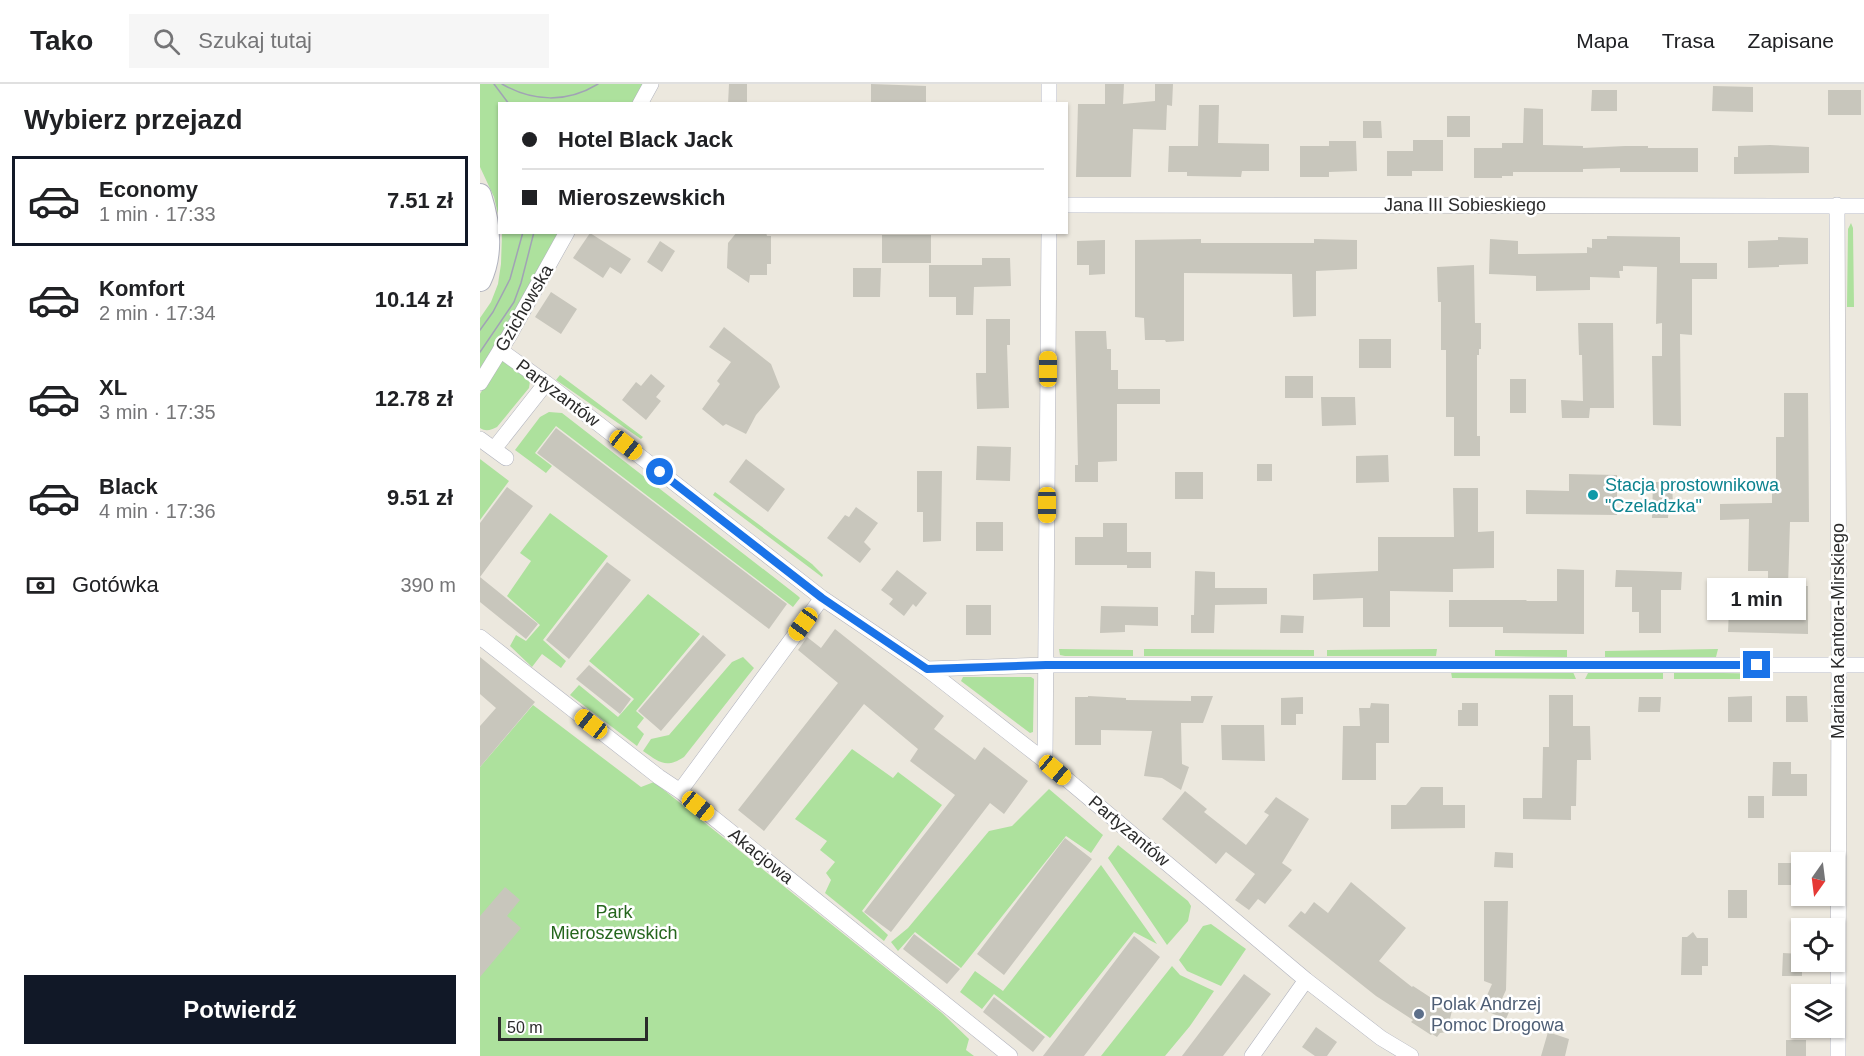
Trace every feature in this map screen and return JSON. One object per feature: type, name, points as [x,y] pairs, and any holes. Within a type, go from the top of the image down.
[{"type":"main road","points":[[480,195],[485,211],[489,244],[480,280]]},
{"type":"street","points":[[641,102],[651,84]]},
{"type":"street","points":[[1049,84],[1049,102]]},
{"type":"street","name":"Jana III Sobieskiego","points":[[1068,205],[1864,206]]},
{"type":"street","name":"Mariana Kantora-Mirskiego","points":[[1837,205],[1838,1056]]},
{"type":"street","name":"Gzichowska","points":[[480,383],[566,234]]},
{"type":"street","points":[[1045,761],[1049,234]]},
{"type":"street","name":"Partyzantów","points":[[500,350],[546,383],[822,598],[927,669],[1045,761],[1306,980],[1381,1038],[1411,1056]]},
{"type":"street","points":[[480,439],[500,454],[546,383]]},
{"type":"street","points":[[680,791],[822,598]]},
{"type":"street","name":"Akacjowa","points":[[480,637],[680,791],[1010,1056]]},
{"type":"street","points":[[927,669],[1046,665],[1864,665]]},
{"type":"street","points":[[1252,1056],[1306,980]]},
{"type":"green space","points":[[480,84],[646,84],[636,102],[498,102],[498,214],[494,197],[480,167]]},
{"type":"green space","points":[[1851,223],[1853,228],[1854,307],[1847,307],[1848,229]]},
{"type":"green space","points":[[502,234],[560,234],[480,373],[480,318],[491,302],[498,284]]},
{"type":"green space","points":[[500,359],[525,375],[530,381],[529,388],[497,427],[484,430],[480,428],[480,394]]},
{"type":"green space","points":[[560,375],[643,437],[641,439],[556,380]]},
{"type":"green space","points":[[549,412],[562,413],[800,598],[793,607],[556,426],[535,453],[552,466],[546,473],[515,450],[540,417]]},
{"type":"green space","points":[[480,459],[509,481],[480,520]]},
{"type":"green space","points":[[715,492],[812,564],[823,575],[822,577],[713,495]]},
{"type":"green space","points":[[550,513],[608,556],[543,640],[566,661],[561,668],[542,654],[532,667],[510,646],[516,635],[526,641],[540,625],[507,596],[531,561],[520,553]]},
{"type":"green space","points":[[648,594],[700,634],[636,711],[644,718],[637,727],[644,734],[637,746],[570,695],[579,685],[618,717],[634,699],[589,661]]},
{"type":"green space","points":[[1059,649],[1133,650],[1133,656],[1065,656],[1060,655]]},
{"type":"green space","points":[[1144,649],[1314,650],[1314,656],[1144,656]]},
{"type":"green space","points":[[1437,649],[1436,656],[1327,656],[1327,650]]},
{"type":"green space","points":[[1718,649],[1716,657],[1605,657],[1605,651]]},
{"type":"green space","points":[[1495,650],[1567,650],[1567,657],[1495,656]]},
{"type":"green space","points":[[743,657],[754,668],[684,757],[672,763],[663,763],[643,751],[651,739],[669,735],[732,662]]},
{"type":"green space","points":[[1451,672],[1573,672],[1576,679],[1452,678]]},
{"type":"green space","points":[[1674,672],[1772,674],[1773,679],[1674,679]]},
{"type":"green space","points":[[1588,673],[1663,673],[1663,679],[1585,679]]},
{"type":"green space","points":[[963,677],[1031,677],[1034,679],[1033,732],[1030,733],[961,681]]},
{"type":"green space","name":"Park Mieroszewskich","points":[[533,705],[641,787],[654,782],[942,1013],[969,1039],[966,1050],[974,1056],[480,1056],[480,767]]},
{"type":"green space","points":[[852,749],[893,778],[898,772],[942,805],[862,911],[888,935],[884,941],[825,893],[831,880],[826,873],[835,862],[820,850],[827,841],[795,819]]},
{"type":"green space","points":[[1049,789],[1103,835],[1091,853],[1066,836],[961,968],[915,932],[898,951],[891,942],[908,928],[989,831],[1012,826]]},
{"type":"green space","points":[[1118,845],[1188,901],[1191,906],[1188,921],[1167,945],[1108,858]]},
{"type":"green space","points":[[1101,865],[1157,944],[1134,932],[1050,1038],[994,994],[982,1009],[960,992],[975,971],[1003,991]]},
{"type":"green space","points":[[1211,924],[1246,949],[1221,986],[1187,971],[1179,960],[1203,926]]},
{"type":"green space","points":[[1172,966],[1180,975],[1214,991],[1190,1026],[1165,1056],[1101,1056]]},
{"type":"building","points":[[729,84],[747,84],[747,102],[728,102]]},
{"type":"building","points":[[871,84],[926,86],[926,102],[871,102]]},
{"type":"building","points":[[1105,84],[1124,84],[1123,104],[1155,101],[1155,84],[1173,84],[1172,106],[1167,105],[1166,130],[1133,129],[1131,177],[1076,177],[1078,104],[1105,104]]},
{"type":"building","points":[[1713,86],[1753,87],[1753,112],[1712,111]]},
{"type":"building","points":[[1592,90],[1617,90],[1617,111],[1591,111]]},
{"type":"building","points":[[1828,90],[1861,90],[1861,115],[1828,115]]},
{"type":"building","points":[[1199,105],[1219,105],[1218,143],[1269,144],[1269,171],[1242,171],[1241,177],[1187,176],[1187,172],[1168,172],[1169,146],[1198,146]]},
{"type":"building","points":[[1524,108],[1543,109],[1543,145],[1583,146],[1583,148],[1648,146],[1648,148],[1698,148],[1698,172],[1620,172],[1620,168],[1583,169],[1583,172],[1513,172],[1513,176],[1502,176],[1502,178],[1474,178],[1474,148],[1502,148],[1502,143],[1523,143]]},
{"type":"building","points":[[1447,116],[1470,116],[1470,137],[1447,137]]},
{"type":"building","points":[[1363,121],[1381,121],[1382,138],[1363,138]]},
{"type":"building","points":[[1413,140],[1443,140],[1443,171],[1412,171],[1412,176],[1387,176],[1387,151],[1413,151]]},
{"type":"building","points":[[1329,141],[1356,141],[1357,171],[1329,172],[1329,177],[1300,177],[1300,146],[1329,146]]},
{"type":"building","points":[[1738,146],[1809,147],[1809,173],[1734,174],[1734,157],[1738,157]]},
{"type":"building","points":[[592,234],[631,259],[621,274],[610,267],[603,278],[573,258]]},
{"type":"building","points":[[735,234],[771,236],[771,264],[767,264],[767,275],[750,275],[749,283],[727,268],[728,243]]},
{"type":"building","points":[[882,235],[931,235],[931,263],[882,263]]},
{"type":"building","points":[[1607,236],[1680,237],[1680,263],[1717,263],[1717,279],[1692,279],[1692,335],[1680,334],[1681,426],[1653,425],[1652,356],[1662,356],[1662,323],[1656,324],[1657,267],[1623,266],[1623,271],[1619,271],[1620,278],[1590,277],[1590,290],[1536,291],[1536,276],[1489,274],[1490,239],[1518,241],[1518,254],[1587,253],[1587,247],[1592,248],[1592,239],[1607,239]]},
{"type":"building","points":[[1778,237],[1808,238],[1808,264],[1748,268],[1748,241],[1778,240]]},
{"type":"building","points":[[1201,239],[1201,243],[1314,243],[1314,239],[1357,240],[1357,269],[1316,271],[1316,316],[1293,317],[1292,274],[1184,273],[1184,341],[1145,340],[1144,318],[1135,317],[1135,240]]},
{"type":"building","points":[[1105,240],[1105,274],[1089,275],[1089,265],[1077,265],[1077,241]]},
{"type":"building","points":[[660,241],[675,251],[662,272],[647,262]]},
{"type":"building","points":[[982,258],[1010,258],[1011,286],[974,287],[973,315],[956,315],[956,297],[929,297],[929,265],[982,265]]},
{"type":"building","points":[[1474,265],[1475,323],[1481,323],[1481,349],[1477,355],[1477,436],[1480,436],[1480,456],[1454,456],[1454,417],[1446,417],[1446,350],[1441,350],[1441,302],[1438,302],[1437,267]]},
{"type":"building","points":[[853,268],[881,268],[880,297],[853,297]]},
{"type":"building","points":[[551,292],[577,309],[561,334],[535,317]]},
{"type":"building","points":[[986,319],[1010,319],[1010,345],[1007,345],[1009,408],[977,409],[976,373],[986,373]]},
{"type":"building","points":[[1578,323],[1613,323],[1614,408],[1590,408],[1589,418],[1562,418],[1561,400],[1583,401],[1582,355],[1579,355]]},
{"type":"building","points":[[724,327],[771,364],[780,387],[756,415],[746,434],[726,424],[723,426],[702,409],[720,384],[717,381],[731,362],[709,347]]},
{"type":"building","points":[[1075,331],[1106,331],[1107,349],[1111,349],[1111,370],[1118,370],[1118,389],[1160,389],[1160,404],[1117,404],[1117,461],[1098,462],[1098,482],[1075,482],[1075,465],[1078,465]]},
{"type":"building","points":[[1359,339],[1391,339],[1391,368],[1359,368]]},
{"type":"building","points":[[651,374],[665,386],[656,397],[661,401],[646,420],[622,400],[636,382],[641,386]]},
{"type":"building","points":[[1285,376],[1313,376],[1313,398],[1285,398]]},
{"type":"building","points":[[1510,379],[1526,379],[1526,413],[1510,413]]},
{"type":"building","points":[[1784,393],[1808,393],[1809,522],[1790,522],[1788,586],[1808,586],[1808,634],[1728,632],[1729,609],[1768,609],[1768,571],[1748,571],[1749,519],[1720,520],[1720,504],[1772,503],[1772,484],[1776,484],[1776,437],[1784,437]]},
{"type":"building","points":[[1321,397],[1355,397],[1356,425],[1322,426]]},
{"type":"building","points":[[556,428],[787,604],[769,629],[537,453]]},
{"type":"building","points":[[977,446],[1011,447],[1010,481],[976,480]]},
{"type":"building","points":[[1388,455],[1389,482],[1356,483],[1356,456]]},
{"type":"building","points":[[746,459],[785,489],[768,512],[729,482]]},
{"type":"building","points":[[1257,464],[1272,464],[1272,481],[1257,481]]},
{"type":"building","points":[[917,471],[942,471],[941,541],[923,542],[923,512],[917,512]]},
{"type":"building","points":[[1175,472],[1203,472],[1203,499],[1175,499]]},
{"type":"building","name":"Stacja prostownikowa \"Czeladzka\"","points":[[1569,474],[1617,475],[1617,515],[1526,514],[1526,490],[1569,491]]},
{"type":"building","points":[[1653,482],[1672,482],[1673,506],[1669,506],[1668,518],[1652,518]]},
{"type":"building","points":[[507,487],[533,506],[480,577],[480,523]]},
{"type":"building","points":[[1453,488],[1478,488],[1478,532],[1494,531],[1494,568],[1453,569],[1453,592],[1390,591],[1390,627],[1363,627],[1363,598],[1313,600],[1313,574],[1378,571],[1378,537],[1454,537]]},
{"type":"building","points":[[856,507],[878,523],[864,542],[871,549],[860,563],[827,538],[845,515],[849,517]]},
{"type":"building","points":[[976,522],[1003,522],[1003,551],[976,551]]},
{"type":"building","points":[[1103,523],[1127,523],[1127,552],[1151,552],[1151,568],[1127,568],[1127,565],[1075,565],[1075,537],[1103,537]]},
{"type":"building","points":[[607,562],[631,580],[569,659],[546,640]]},
{"type":"building","points":[[1557,569],[1584,570],[1584,634],[1503,633],[1503,627],[1449,627],[1449,600],[1557,601]]},
{"type":"building","points":[[897,570],[927,593],[916,607],[913,604],[904,616],[889,604],[893,599],[881,590]]},
{"type":"building","points":[[1616,570],[1682,572],[1681,590],[1661,590],[1661,633],[1639,633],[1639,612],[1632,612],[1632,587],[1615,587]]},
{"type":"building","points":[[1195,571],[1215,572],[1215,588],[1267,588],[1267,604],[1215,605],[1214,633],[1191,633],[1191,615],[1194,615]]},
{"type":"building","points":[[480,577],[538,624],[526,639],[480,602]]},
{"type":"building","points":[[966,605],[991,605],[991,635],[966,635]]},
{"type":"building","points":[[1101,606],[1158,607],[1158,626],[1125,625],[1125,632],[1100,633]]},
{"type":"building","points":[[1281,615],[1304,616],[1303,633],[1280,633]]},
{"type":"building","points":[[835,629],[944,716],[934,729],[975,760],[984,747],[1028,781],[1004,814],[990,803],[891,932],[864,912],[955,795],[910,761],[918,749],[864,704],[764,831],[738,810],[838,683],[798,650],[807,637],[821,648]]},
{"type":"building","points":[[703,635],[726,655],[661,731],[638,711]]},
{"type":"building","points":[[480,657],[535,702],[480,767],[480,726],[496,708],[480,694]]},
{"type":"building","points":[[589,665],[631,699],[620,714],[576,679]]},
{"type":"building","points":[[1549,695],[1573,695],[1573,726],[1590,726],[1591,760],[1577,760],[1576,806],[1571,806],[1571,820],[1523,819],[1523,798],[1542,798],[1543,747],[1549,747]]},
{"type":"building","points":[[1191,696],[1213,696],[1203,723],[1181,723],[1182,764],[1189,767],[1181,790],[1162,778],[1144,776],[1152,731],[1101,730],[1101,745],[1075,745],[1075,697],[1126,698],[1126,700],[1191,701]]},
{"type":"building","points":[[1752,696],[1752,722],[1728,722],[1728,697]]},
{"type":"building","points":[[1786,696],[1807,696],[1808,722],[1786,722]]},
{"type":"building","points":[[1303,697],[1303,714],[1296,714],[1296,725],[1281,725],[1281,698]]},
{"type":"building","points":[[1639,697],[1661,697],[1660,712],[1638,712]]},
{"type":"building","points":[[1371,703],[1389,704],[1389,743],[1376,743],[1376,780],[1342,780],[1343,726],[1360,726],[1359,708],[1370,708]]},
{"type":"building","points":[[1462,703],[1478,703],[1478,726],[1458,726],[1458,710],[1462,710]]},
{"type":"building","points":[[1221,725],[1264,725],[1265,761],[1222,760]]},
{"type":"building","points":[[1773,762],[1791,762],[1791,774],[1807,774],[1807,796],[1772,796]]},
{"type":"building","points":[[1421,787],[1443,787],[1443,805],[1465,805],[1465,828],[1391,829],[1391,805],[1406,805]]},
{"type":"building","points":[[1185,791],[1207,809],[1204,812],[1246,845],[1269,815],[1264,812],[1276,797],[1309,819],[1282,863],[1292,870],[1265,904],[1258,899],[1249,910],[1235,900],[1255,874],[1226,852],[1216,864],[1162,819]]},
{"type":"building","points":[[1748,796],[1764,796],[1764,818],[1748,818]]},
{"type":"building","points":[[1065,838],[1092,859],[1004,975],[977,954]]},
{"type":"building","points":[[1495,852],[1513,853],[1513,868],[1494,867]]},
{"type":"building","points":[[1778,863],[1791,863],[1791,885],[1778,885]]},
{"type":"building","points":[[1351,882],[1406,928],[1379,961],[1412,987],[1436,1001],[1438,997],[1453,1006],[1447,1032],[1440,1033],[1437,1037],[1411,1022],[1413,1020],[1376,996],[1288,926],[1301,911],[1305,914],[1314,902],[1328,913]]},
{"type":"building","points":[[505,887],[520,900],[507,916],[521,928],[480,977],[480,916]]},
{"type":"building","points":[[1728,890],[1747,890],[1747,918],[1728,918]]},
{"type":"building","points":[[1484,901],[1508,901],[1506,990],[1501,1001],[1512,1005],[1506,1019],[1481,1009],[1492,984],[1484,981]]},
{"type":"building","points":[[1693,932],[1697,938],[1708,938],[1708,966],[1702,966],[1702,975],[1681,975],[1682,937],[1687,937]]},
{"type":"building","points":[[914,934],[960,969],[947,984],[903,949]]},
{"type":"building","points":[[1134,936],[1160,957],[1084,1056],[1043,1056]]},
{"type":"building","points":[[1783,953],[1791,953],[1791,972],[1802,972],[1802,976],[1782,976]]},
{"type":"building","points":[[1244,974],[1271,994],[1223,1056],[1182,1056]]},
{"type":"building","points":[[994,997],[1045,1037],[1033,1052],[983,1012]]},
{"type":"building","points":[[1316,1027],[1337,1042],[1327,1056],[1315,1056],[1302,1047]]},
{"type":"building","points":[[1548,1032],[1569,1039],[1565,1056],[1541,1056]]},
{"type":"building","points":[[1786,1040],[1806,1040],[1806,1056],[1786,1056]]},
{"type":"tram line","points":[[494,84],[508,102]]},
{"type":"tram line","points":[[502,84],[526,94],[550,98],[574,95],[598,84]]},
{"type":"tram line","points":[[480,330],[493,312],[510,279],[522,234]]},
{"type":"tram line","points":[[480,352],[514,302],[533,234]]},
{"type":"place","name":"Stacja prostownikowa \"Czeladzka\"","points":[[1593,495]]},
{"type":"place","name":"Polak Andrzej Pomoc Drogowa","points":[[1419,1014]]},
{"type":"route","points":[[660,472],[822,598],[927,669],[1046,665],[1757,665]]}]
